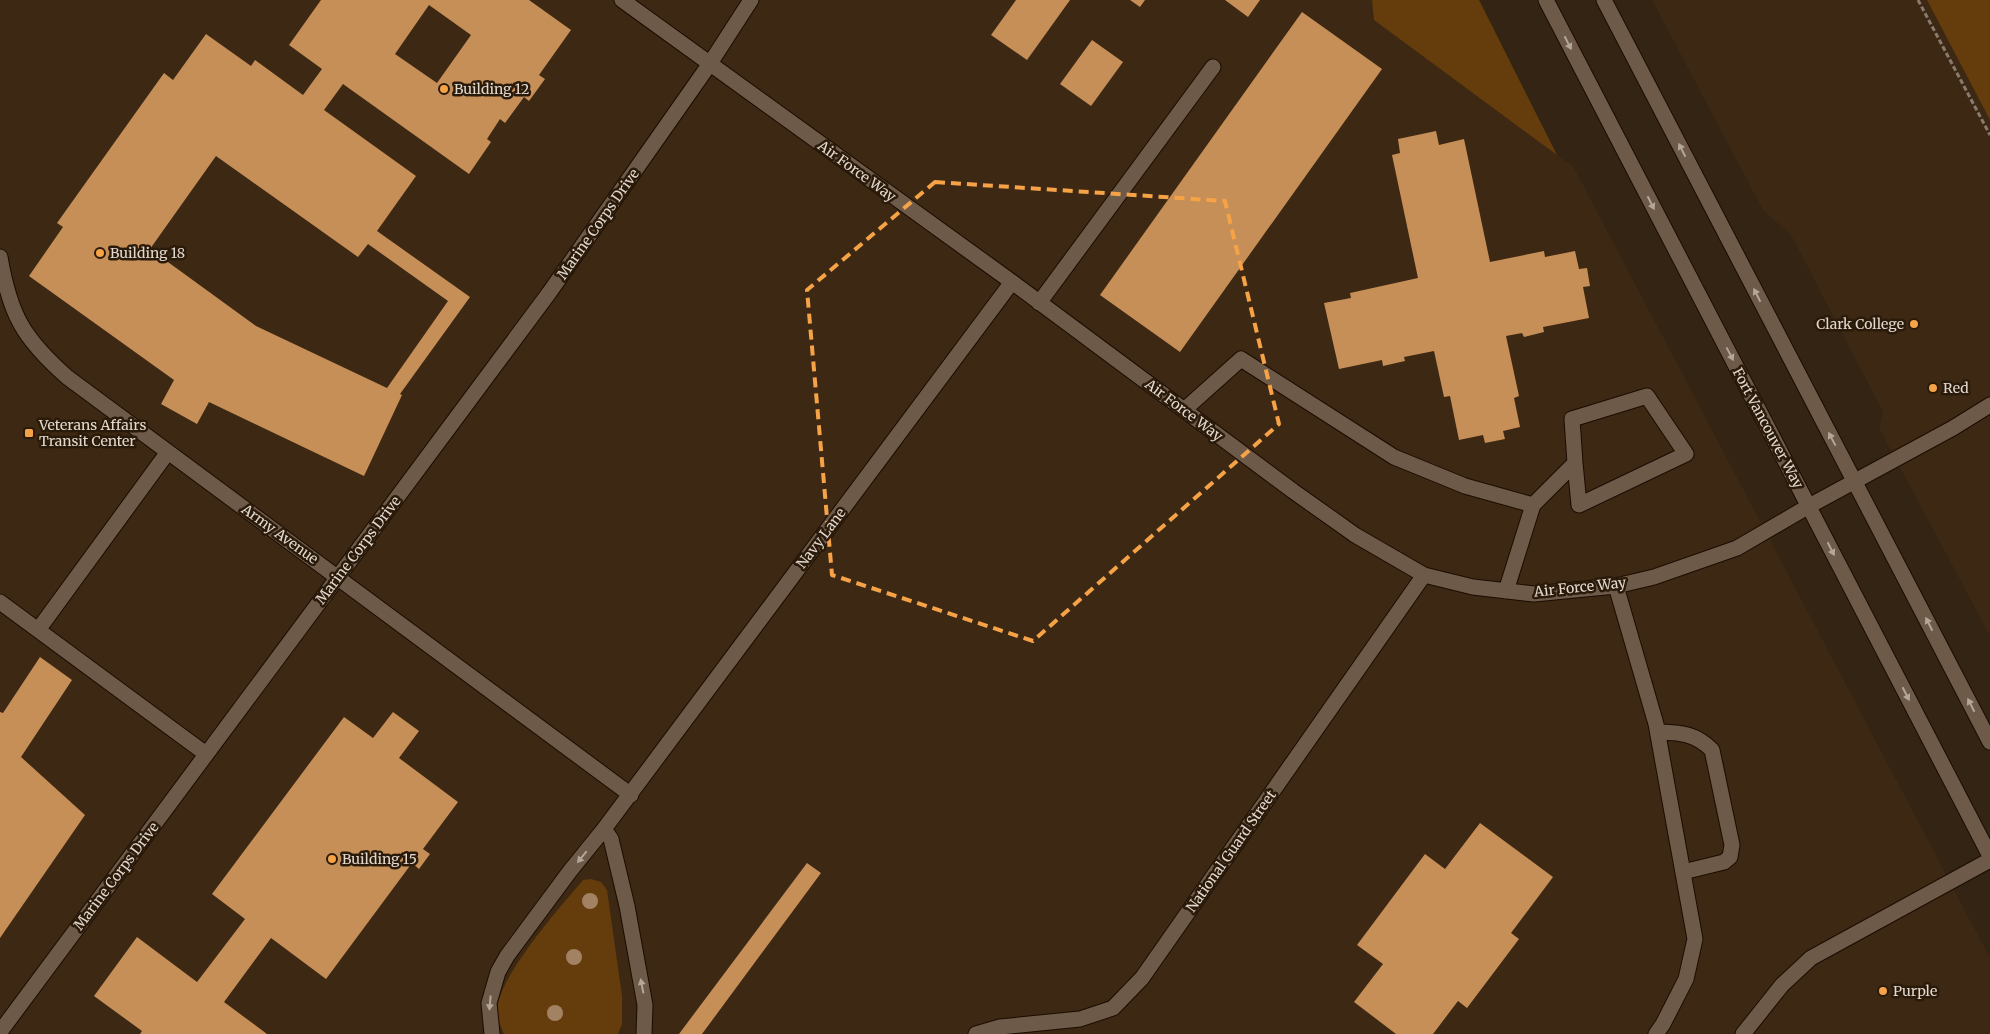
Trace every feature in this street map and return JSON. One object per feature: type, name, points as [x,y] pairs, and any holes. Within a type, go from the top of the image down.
[{"type":"street","name":"Air Force Way","points":[[622,0],[709,65],[1012,282],[1355,536],[1424,576],[1473,587],[1534,594],[1616,586],[1654,577],[1737,548],[1990,405]]},
{"type":"street","name":"Marine Corps Drive","points":[[0,1032],[549,293],[709,65],[751,0]]},
{"type":"street","name":"Fort Vancouver Way","points":[[1546,0],[1990,856]]},
{"type":"street","points":[[1604,0],[1990,742]]},
{"type":"street","points":[[1039,303],[1213,67]]},
{"type":"street","name":"Army Avenue","points":[[0,257],[5,287],[26,336],[43,356],[67,377],[631,795]]},
{"type":"street","name":"Navy Lane","points":[[492,1034],[489,1003],[498,972],[507,956],[570,871],[631,795],[1012,282]]},
{"type":"street","points":[[1184,410],[1241,359],[1394,457],[1465,486],[1533,505]]},
{"type":"street","points":[[1506,591],[1533,505],[1575,463],[1572,419],[1647,396],[1686,454],[1579,505],[1575,463]]},
{"type":"street","points":[[38,630],[168,452]]},
{"type":"street","name":"National Guard Street","points":[[976,1034],[1000,1027],[1080,1020],[1113,1008],[1142,978],[1424,576]]},
{"type":"street","points":[[1616,586],[1658,732],[1694,939],[1686,979],[1656,1034]]},
{"type":"street","points":[[0,602],[206,754]]},
{"type":"street","points":[[1658,732],[1681,733],[1701,739],[1712,750],[1732,845],[1730,857],[1724,862],[1683,872]]},
{"type":"street","points":[[604,829],[612,839],[629,915],[645,1005],[644,1034]]},
{"type":"street","points":[[1743,1034],[1782,985],[1811,958],[1990,860]]},
{"type":"path","points":[[1918,0],[1990,135]]},
{"type":"highlighted area","points":[[935,182],[1225,201],[1279,424],[1033,641],[832,575],[807,290]]},
{"type":"shaded area","points":[[0,0],[1479,0],[1557,155],[1573,166],[1990,958],[1990,1034],[0,1034]]},
{"type":"shaded area","points":[[1372,0],[1479,0],[1557,155],[1374,20]]},
{"type":"shaded area","name":"Clark College","points":[[1652,0],[1990,0],[1990,636],[1879,428],[1883,412],[1791,235],[1763,210]]},
{"type":"shaded area","points":[[1927,0],[1990,0],[1990,120]]},
{"type":"shaded area","points":[[591,879],[601,882],[607,890],[622,996],[622,1024],[618,1034],[504,1034],[497,1012],[507,981],[531,943],[560,907],[583,880]]},
{"type":"building","name":"Building 18","points":[[321,0],[529,0],[571,30],[539,75],[545,79],[529,101],[524,97],[505,123],[500,119],[487,139],[491,142],[469,174],[343,84],[324,110],[416,176],[377,231],[470,297],[400,394],[402,395],[364,476],[209,402],[197,424],[161,404],[174,380],[29,276],[63,227],[57,223],[164,73],[173,80],[206,34],[251,66],[255,60],[303,95],[322,69],[289,45]],"holes":[[[429,5],[471,35],[437,83],[395,54]],[[216,156],[358,257],[368,244],[448,301],[387,388],[256,326],[150,249]]]},
{"type":"building","points":[[1016,0],[1070,0],[1027,60],[991,35]]},
{"type":"building","points":[[1130,0],[1145,0],[1140,7]]},
{"type":"building","points":[[1225,0],[1260,0],[1248,17]]},
{"type":"building","points":[[1302,12],[1382,69],[1180,352],[1100,295]]},
{"type":"building","points":[[1092,40],[1123,62],[1091,106],[1060,84]]},
{"type":"building","points":[[1436,131],[1439,145],[1464,139],[1490,262],[1544,251],[1545,257],[1575,251],[1579,269],[1587,268],[1590,286],[1583,287],[1589,318],[1543,327],[1544,332],[1524,337],[1522,333],[1506,336],[1519,396],[1514,398],[1520,427],[1503,431],[1505,439],[1485,443],[1483,435],[1459,440],[1450,396],[1444,397],[1434,351],[1404,357],[1405,361],[1383,366],[1382,360],[1339,369],[1324,303],[1351,298],[1350,293],[1418,278],[1392,155],[1400,153],[1398,139]]},
{"type":"building","points":[[40,657],[72,680],[21,757],[85,815],[0,938],[0,712],[3,713]]},
{"type":"building","name":"Building 15","points":[[393,712],[419,731],[399,758],[458,802],[423,849],[430,854],[419,869],[412,863],[326,979],[271,938],[224,1002],[267,1034],[140,1034],[142,1031],[94,996],[137,937],[197,982],[245,919],[212,894],[344,717],[373,738]]},
{"type":"building","points":[[1480,823],[1553,877],[1511,933],[1519,939],[1467,1008],[1458,1001],[1433,1034],[1396,1034],[1354,1002],[1383,964],[1357,945],[1425,854],[1445,869]]},
{"type":"building","points":[[807,863],[821,873],[702,1034],[679,1034]]},
{"type":"place","name":"Building 12","points":[[444,89]]},
{"type":"place","name":"Building 18","points":[[100,253]]},
{"type":"place","name":"Clark College","points":[[1914,324]]},
{"type":"place","name":"Red","points":[[1933,388]]},
{"type":"place","name":"Veterans Affairs Transit Center","points":[[29,433]]},
{"type":"place","name":"Building 15","points":[[332,859]]},
{"type":"place","name":"Purple","points":[[1883,991]]}]
